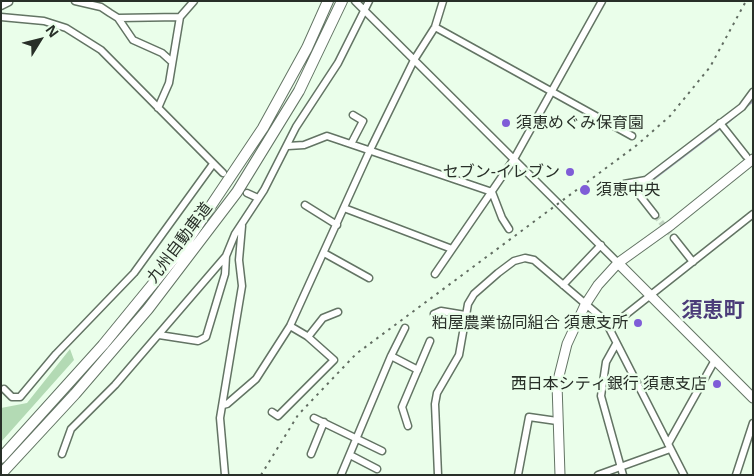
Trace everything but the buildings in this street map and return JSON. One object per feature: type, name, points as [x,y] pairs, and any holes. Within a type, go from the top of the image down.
[{"type":"highway","points":[[279,102],[312,29],[322,1]]},
{"type":"highway","name":"九州自動車道","points":[[1,458],[103,345],[184,246],[228,183],[279,102],[328,1]]},
{"type":"highway","name":"九州自動車道","points":[[1,474],[75,394],[175,274],[237,192],[299,91],[342,1]]},
{"type":"highway","points":[[299,91],[332,36],[350,1]]},
{"type":"main road","points":[[560,475],[557,422],[558,384],[567,344],[585,305],[598,285],[618,263],[671,225],[750,158]]},
{"type":"main road","points":[[618,263],[753,398]]},
{"type":"street","points":[[75,1],[101,7],[118,18],[133,40],[162,53],[172,62]]},
{"type":"street","points":[[158,108],[169,83],[180,17],[194,1]]},
{"type":"street","points":[[355,1],[618,263]]},
{"type":"street","points":[[62,454],[71,429],[116,385],[226,256],[235,234],[288,146],[296,127],[329,78],[365,12],[369,1]]},
{"type":"street","points":[[223,405],[227,404],[256,379],[290,326],[370,150],[414,60],[435,27],[443,1]]},
{"type":"street","points":[[435,274],[514,159],[602,1]]},
{"type":"street","points":[[1,6],[9,2]]},
{"type":"street","points":[[1,17],[44,21],[72,32],[101,50],[223,173]]},
{"type":"street","points":[[118,18],[180,17]]},
{"type":"street","points":[[435,27],[632,136]]},
{"type":"street","points":[[624,184],[646,180],[742,107],[753,92]]},
{"type":"street","points":[[351,144],[363,121],[353,115]]},
{"type":"street","points":[[720,123],[750,158]]},
{"type":"street","points":[[288,146],[304,145],[327,136],[492,192],[502,218],[509,229]]},
{"type":"street","points":[[4,389],[12,398],[20,397],[56,354],[134,273],[213,164]]},
{"type":"street","points":[[634,183],[637,192],[655,215]]},
{"type":"street","points":[[247,193],[258,198]]},
{"type":"street","points":[[305,205],[337,225]]},
{"type":"street","points":[[344,208],[452,249]]},
{"type":"street","points":[[609,328],[753,214]]},
{"type":"street","points":[[225,475],[220,432],[234,324],[242,286],[239,260],[242,225]]},
{"type":"street","points":[[674,238],[693,262]]},
{"type":"street","points":[[563,285],[601,245]]},
{"type":"street","points":[[324,253],[369,278]]},
{"type":"street","points":[[159,335],[198,341],[206,337],[225,274],[226,256]]},
{"type":"street","points":[[438,475],[435,404],[437,393],[459,355],[468,304],[474,294],[514,261],[525,258],[534,260],[602,318],[609,328],[684,475]]},
{"type":"street","points":[[434,314],[441,311],[465,315]]},
{"type":"street","points":[[308,337],[323,318],[338,312]]},
{"type":"street","points":[[272,412],[278,416],[334,360],[308,337],[290,326]]},
{"type":"street","points":[[341,475],[391,356],[405,328]]},
{"type":"street","points":[[408,426],[402,407],[430,341]]},
{"type":"street","points":[[616,344],[606,362],[601,396],[622,471]]},
{"type":"street","points":[[391,356],[418,370]]},
{"type":"street","points":[[598,475],[622,471],[669,447],[715,360]]},
{"type":"street","points":[[518,475],[529,417],[557,422]]},
{"type":"street","points":[[314,418],[382,451]]},
{"type":"street","points":[[311,454],[324,422]]},
{"type":"street","points":[[736,475],[753,423]]},
{"type":"street","points":[[350,456],[377,468]]},
{"type":"green space","points":[[70,349],[74,360],[1,442],[1,408],[27,403]]},
{"type":"waterway","points":[[725,125],[753,101]]},
{"type":"waterway","points":[[638,187],[646,185],[721,128]]},
{"type":"waterway","points":[[604,194],[633,188]]},
{"type":"tunnel","points":[[655,215],[674,238]]},
{"type":"railway","points":[[261,475],[298,415],[356,354],[637,145],[670,116],[710,67],[746,1]]},
{"type":"place","name":"須恵めぐみ保育園","points":[[506,123]]},
{"type":"place","name":"セブン-イレブン","points":[[570,172]]},
{"type":"place","name":"須恵中央","points":[[585,190]]},
{"type":"place","name":"粕屋農業協同組合 須恵支所","points":[[638,323]]},
{"type":"place","name":"西日本シティ銀行 須恵支店","points":[[717,384]]},
{"type":"district","name":"須恵町","points":[[713,311]]}]
